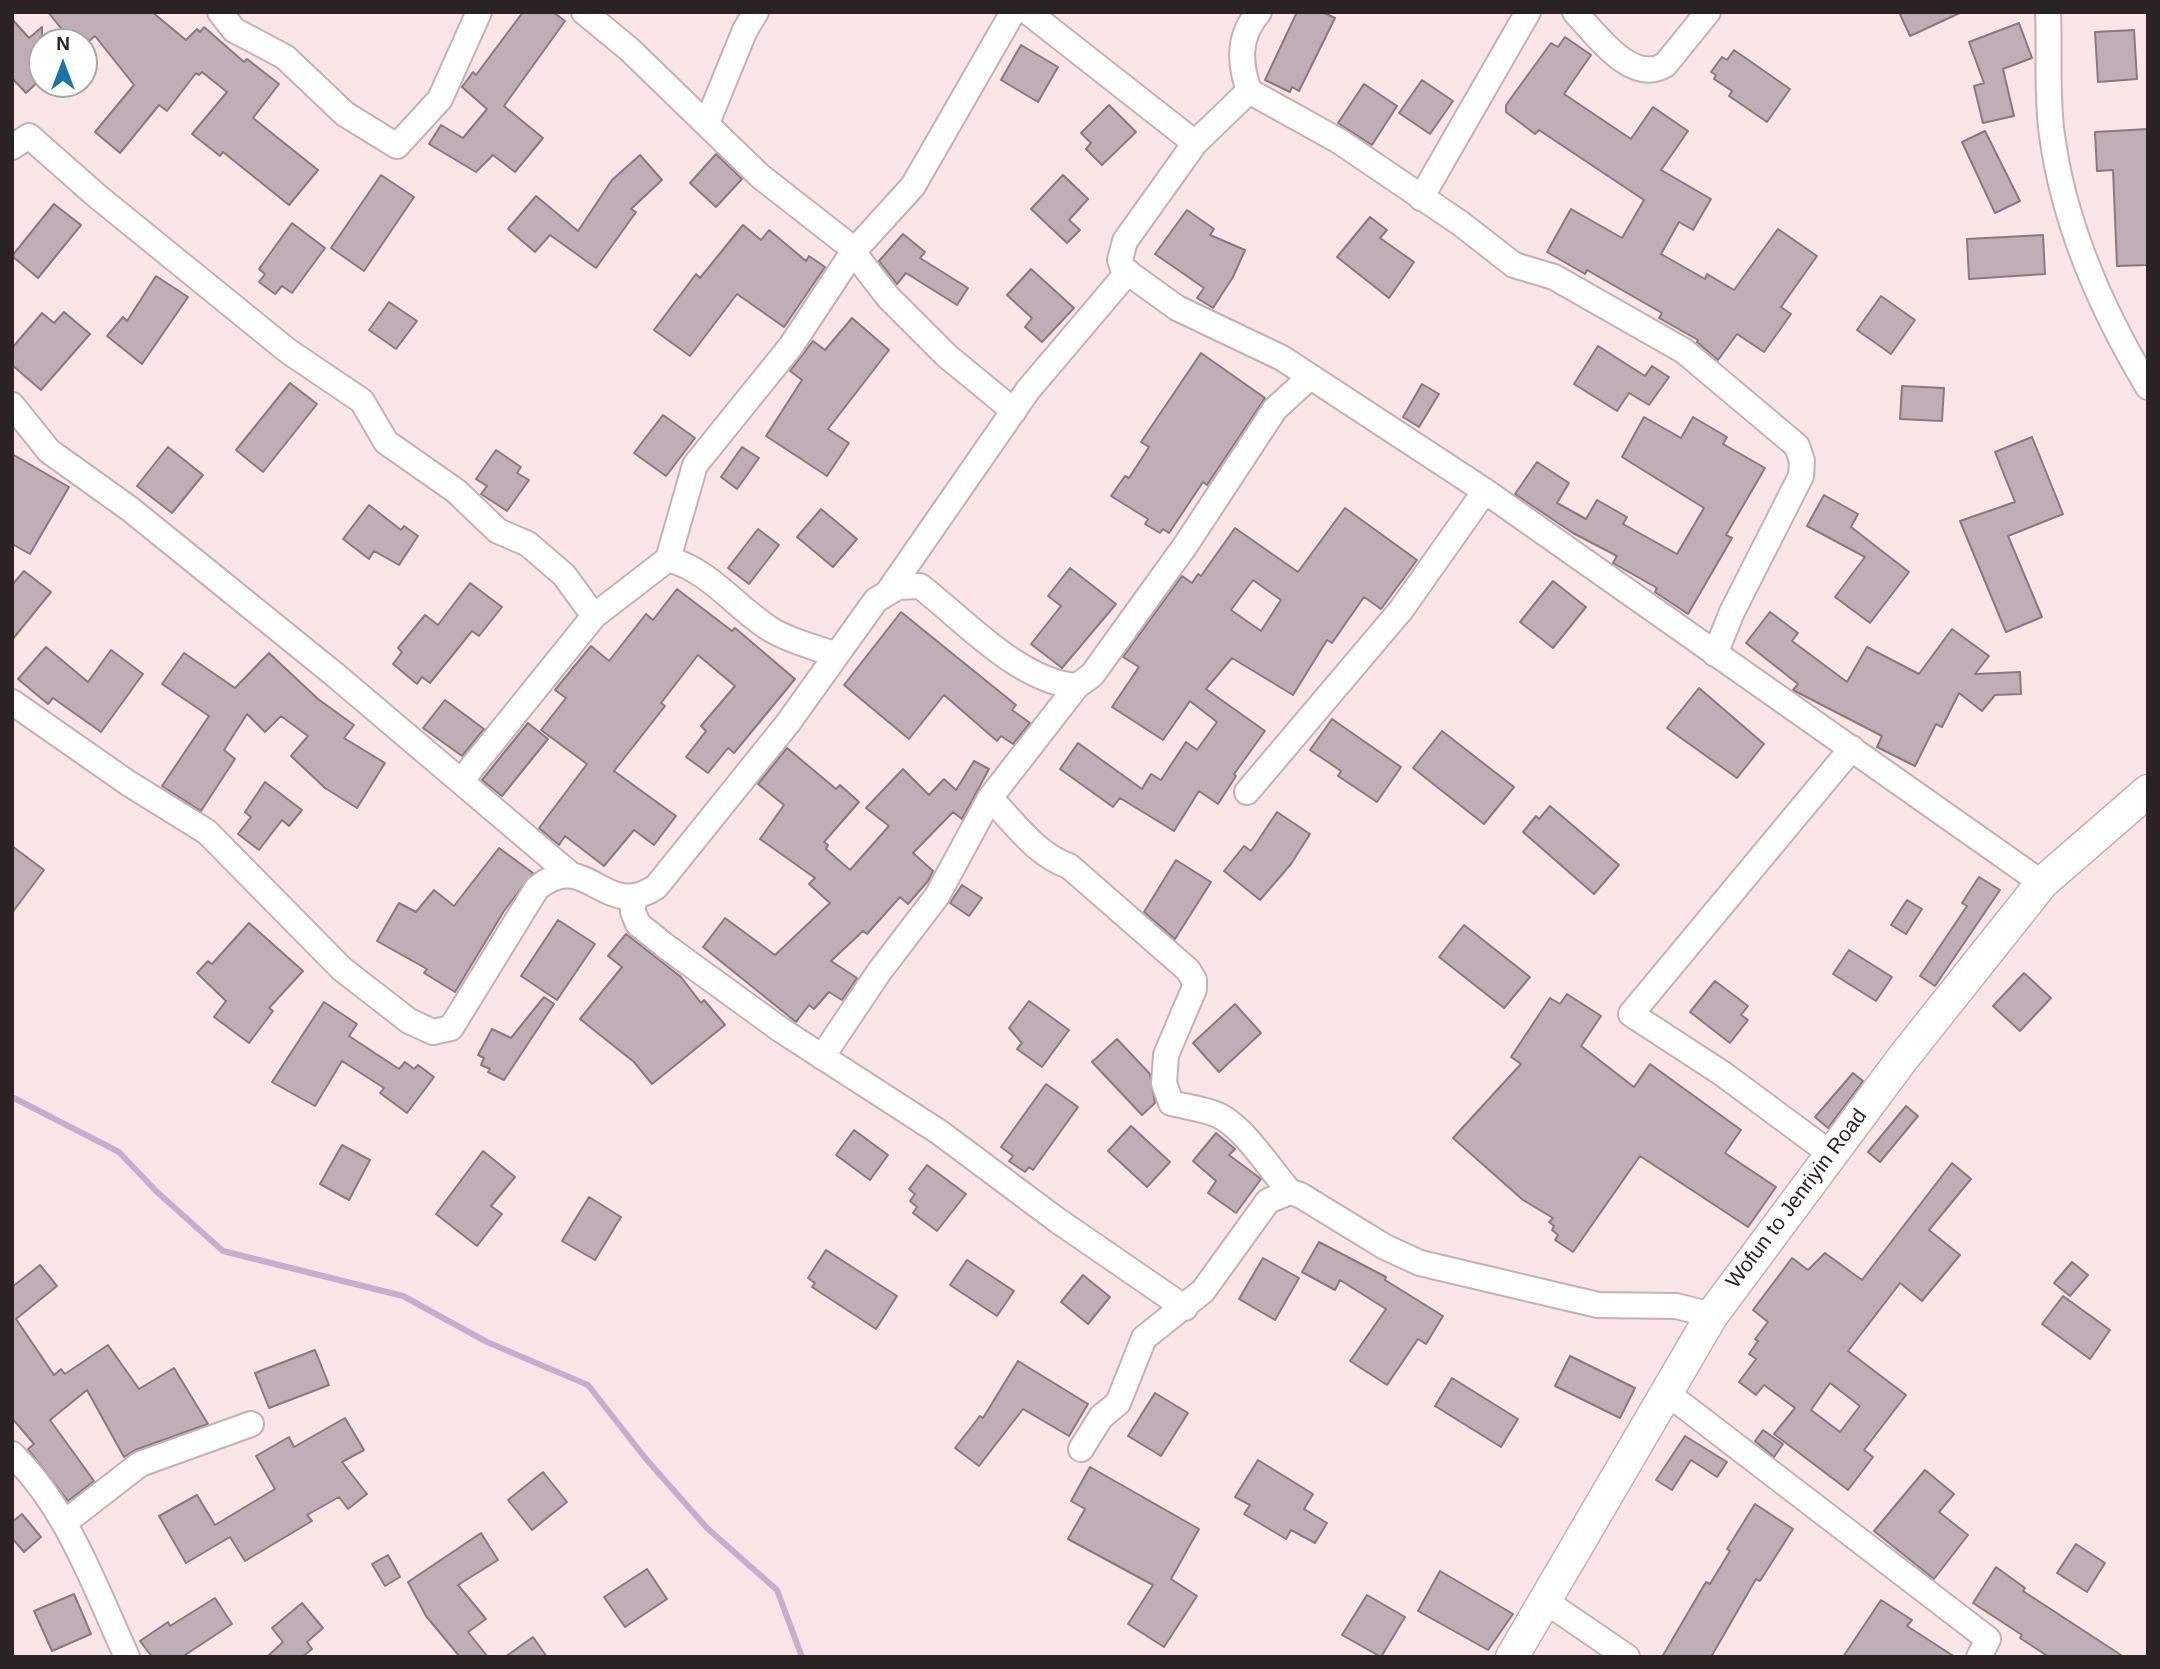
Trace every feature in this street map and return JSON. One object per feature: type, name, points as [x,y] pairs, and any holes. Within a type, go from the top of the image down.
[{"type":"street","points":[[220,12],[234,30],[285,57],[345,114],[397,146],[440,99],[479,12]]},
{"type":"street","points":[[583,12],[629,49],[760,176],[853,251],[888,297],[947,356],[1014,411]]},
{"type":"street","points":[[707,123],[744,30],[756,12]]},
{"type":"street","points":[[461,781],[594,616],[668,559],[695,465],[791,346],[853,251],[913,186],[1013,12]]},
{"type":"street","points":[[1028,12],[1195,143]]},
{"type":"street","points":[[1259,12],[1242,40],[1241,59],[1249,91],[1339,141],[1461,223],[1514,265],[1554,277],[1684,351],[1797,446],[1802,461],[1801,476],[1732,612],[1715,654]]},
{"type":"street","points":[[1421,198],[1528,12]]},
{"type":"street","points":[[1574,12],[1626,62],[1644,71],[1656,71],[1665,65],[1708,12]]},
{"type":"street","points":[[2048,12],[2051,132],[2058,170],[2094,286],[2148,387]]},
{"type":"street","points":[[1249,91],[1195,143],[1125,241],[1120,260],[1128,272],[1177,308],[1282,358],[1485,491],[2042,883]]},
{"type":"street","points":[[12,147],[29,136],[97,196],[288,351],[362,401],[386,442],[456,491],[498,531],[528,544],[564,575],[594,616]]},
{"type":"street","points":[[888,592],[1014,411],[1128,272]]},
{"type":"street","points":[[822,1057],[879,972],[937,896],[990,798],[1077,686],[1093,675],[1185,547],[1275,409],[1309,377]]},
{"type":"street","points":[[12,405],[49,451],[130,509],[334,674],[570,874],[620,897],[633,899],[656,887],[788,723],[876,600],[888,592],[910,584],[920,586],[987,643],[1049,680],[1077,686]]},
{"type":"street","points":[[1247,792],[1401,610],[1485,491]]},
{"type":"street","points":[[668,559],[687,564],[707,575],[768,628],[836,655]]},
{"type":"street","points":[[12,702],[128,783],[207,832],[342,969],[409,1021],[433,1032],[451,1028],[537,888],[550,878],[570,874]]},
{"type":"street","points":[[1831,1154],[1723,1074],[1630,1014],[1852,748]]},
{"type":"street","name":"Wofun to Jenriyin Road","points":[[1511,1657],[1712,1315],[1903,1058],[2042,883],[2148,791]]},
{"type":"street","points":[[990,798],[1041,852],[1051,860],[1069,866],[1188,970],[1194,980],[1194,989],[1166,1055],[1164,1083],[1171,1103],[1220,1116],[1241,1130],[1259,1157],[1290,1192],[1420,1263],[1598,1305],[1676,1306],[1712,1315]]},
{"type":"street","points":[[633,899],[633,912],[638,924],[781,1030],[939,1132],[1058,1220],[1185,1308]]},
{"type":"street","points":[[1082,1449],[1101,1417],[1118,1403],[1144,1338],[1203,1291],[1268,1201],[1290,1192]]},
{"type":"street","points":[[1667,1393],[1988,1639],[1979,1657]]},
{"type":"street","points":[[64,1522],[140,1464],[251,1424]]},
{"type":"street","points":[[12,1454],[31,1472],[64,1522],[127,1657]]},
{"type":"street","points":[[1545,1601],[1627,1657]]},
{"type":"building","points":[[48,12],[152,12],[186,40],[197,29],[200,32],[204,27],[244,62],[247,59],[279,84],[253,118],[318,170],[289,205],[223,152],[220,156],[192,134],[227,92],[202,72],[199,75],[196,73],[167,111],[159,105],[120,153],[95,132],[134,85],[98,40],[98,28],[61,28]]},
{"type":"building","points":[[523,12],[553,12],[565,21],[504,106],[543,138],[515,172],[493,155],[476,172],[429,144],[441,125],[463,138],[487,109],[462,87],[473,72],[476,75]]},
{"type":"building","points":[[1297,12],[1322,12],[1335,18],[1299,91],[1292,87],[1290,92],[1265,80]]},
{"type":"building","points":[[1899,12],[1962,12],[1910,36]]},
{"type":"building","points":[[12,19],[28,37],[28,91],[26,93],[12,78]]},
{"type":"building","points":[[2019,23],[2032,58],[2003,69],[2014,116],[1983,123],[1974,86],[1984,83],[1969,42]]},
{"type":"building","points":[[2134,30],[2137,79],[2098,82],[2095,32]]},
{"type":"building","points":[[1565,37],[1591,55],[1564,94],[1631,139],[1653,107],[1688,131],[1661,170],[1711,199],[1693,230],[1679,222],[1661,254],[1705,279],[1707,274],[1734,290],[1778,229],[1817,256],[1781,307],[1791,314],[1764,352],[1737,334],[1718,360],[1697,342],[1698,340],[1659,318],[1662,313],[1587,270],[1585,274],[1547,252],[1571,209],[1622,238],[1644,200],[1539,130],[1535,134],[1506,112],[1506,105],[1551,43],[1558,47]]},
{"type":"building","points":[[1021,45],[1058,67],[1038,102],[1001,80]]},
{"type":"building","points":[[1734,50],[1790,89],[1767,122],[1729,96],[1732,91],[1714,79],[1716,75],[1711,72],[1722,57],[1727,60]]},
{"type":"building","points":[[1422,80],[1453,101],[1430,134],[1399,113]]},
{"type":"building","points":[[1364,84],[1397,106],[1372,145],[1338,123]]},
{"type":"building","points":[[1109,105],[1136,132],[1102,165],[1086,149],[1091,143],[1081,133]]},
{"type":"building","points":[[2148,129],[2148,265],[2117,266],[2113,170],[2097,171],[2095,132]]},
{"type":"building","points":[[1985,131],[2020,201],[1995,213],[1962,142]]},
{"type":"building","points":[[716,154],[742,179],[716,207],[690,183]]},
{"type":"building","points":[[640,155],[662,180],[631,209],[636,212],[596,268],[550,235],[535,252],[508,229],[536,196],[578,231],[612,180]]},
{"type":"building","points":[[381,175],[414,197],[364,271],[331,248]]},
{"type":"building","points":[[1063,175],[1088,199],[1069,220],[1080,230],[1067,243],[1031,209]]},
{"type":"building","points":[[54,204],[81,225],[38,278],[12,256]]},
{"type":"building","points":[[1187,210],[1214,229],[1210,235],[1245,250],[1233,277],[1213,308],[1197,298],[1204,288],[1155,254]]},
{"type":"building","points":[[1370,217],[1387,230],[1380,238],[1414,262],[1389,298],[1337,257]]},
{"type":"building","points":[[292,223],[325,248],[292,293],[282,286],[275,294],[259,282],[265,274],[259,269]]},
{"type":"building","points":[[743,225],[761,240],[769,230],[806,261],[809,256],[825,267],[784,327],[737,294],[690,356],[654,330],[696,274],[700,278]]},
{"type":"building","points":[[903,234],[925,252],[920,258],[968,288],[957,305],[906,273],[897,284],[879,261]]},
{"type":"building","points":[[2043,235],[2045,274],[1969,279],[1967,239]]},
{"type":"building","points":[[1031,269],[1074,308],[1042,342],[1025,327],[1032,318],[1007,295]]},
{"type":"building","points":[[156,276],[188,297],[142,364],[107,336],[123,317],[127,321]]},
{"type":"building","points":[[1881,296],[1915,320],[1891,354],[1857,330]]},
{"type":"building","points":[[389,302],[417,321],[396,349],[369,330]]},
{"type":"building","points":[[64,312],[90,334],[41,390],[12,365],[12,348],[42,313],[54,323]]},
{"type":"building","points":[[852,318],[889,350],[828,429],[849,443],[827,476],[766,436],[802,380],[790,371],[813,341],[825,350]]},
{"type":"building","points":[[1598,346],[1645,376],[1652,366],[1669,377],[1649,405],[1629,393],[1617,411],[1574,384]]},
{"type":"building","points":[[1201,353],[1265,398],[1207,485],[1203,482],[1169,533],[1163,529],[1160,533],[1145,524],[1148,519],[1111,496],[1125,476],[1129,478],[1149,447],[1141,442]]},
{"type":"building","points":[[290,383],[317,404],[263,472],[236,450]]},
{"type":"building","points":[[1422,384],[1439,394],[1419,427],[1403,417]]},
{"type":"building","points":[[1902,386],[1944,388],[1942,421],[1900,419]]},
{"type":"building","points":[[663,415],[695,438],[666,476],[634,453]]},
{"type":"building","points":[[1644,417],[1681,438],[1693,417],[1727,437],[1723,444],[1765,468],[1726,535],[1732,538],[1688,614],[1655,592],[1657,588],[1613,563],[1617,556],[1573,533],[1515,494],[1537,462],[1569,483],[1557,503],[1586,519],[1597,500],[1627,517],[1623,524],[1677,554],[1704,508],[1622,457]]},
{"type":"building","points":[[2032,437],[2063,514],[2008,536],[2042,617],[2006,632],[1960,521],[2015,502],[1995,452]]},
{"type":"building","points":[[168,447],[203,475],[172,513],[137,486]]},
{"type":"building","points":[[742,447],[759,458],[737,489],[721,477]]},
{"type":"building","points":[[496,450],[521,467],[517,473],[529,480],[507,511],[481,494],[487,486],[476,479]]},
{"type":"building","points":[[12,454],[69,487],[30,554],[12,544]]},
{"type":"building","points":[[1824,495],[1858,514],[1851,527],[1909,572],[1870,623],[1835,597],[1865,557],[1807,526]]},
{"type":"building","points":[[369,505],[401,530],[404,526],[418,536],[399,565],[374,551],[369,559],[343,539]]},
{"type":"building","points":[[1345,508],[1417,560],[1381,609],[1364,597],[1332,643],[1327,640],[1293,695],[1232,658],[1206,689],[1265,731],[1234,774],[1236,776],[1218,804],[1199,791],[1174,831],[1120,798],[1113,807],[1060,769],[1078,743],[1142,789],[1151,774],[1161,780],[1186,742],[1197,750],[1217,722],[1190,701],[1163,740],[1112,707],[1139,667],[1123,657],[1182,576],[1192,583],[1198,574],[1201,576],[1235,528],[1298,572]],"holes":[[[1253,580],[1281,600],[1261,631],[1231,610]]]},
{"type":"building","points":[[821,509],[857,539],[833,567],[797,537]]},
{"type":"building","points":[[758,529],[779,545],[749,584],[728,568]]},
{"type":"building","points":[[1070,568],[1116,604],[1062,668],[1031,644],[1061,606],[1048,596]]},
{"type":"building","points":[[24,571],[51,592],[12,640],[12,585]]},
{"type":"building","points":[[1553,581],[1586,607],[1553,648],[1520,622]]},
{"type":"building","points":[[470,583],[502,607],[479,636],[472,631],[430,683],[422,677],[417,684],[393,664],[402,652],[398,648],[425,615],[438,625]]},
{"type":"building","points":[[677,589],[732,631],[735,628],[795,679],[734,753],[728,748],[708,773],[686,757],[706,731],[701,726],[735,686],[698,655],[661,703],[665,706],[614,771],[676,816],[654,845],[634,830],[604,866],[565,836],[559,845],[539,828],[587,764],[541,730],[566,698],[555,690],[591,646],[609,661],[646,614],[653,620]]},
{"type":"building","points":[[901,612],[1016,705],[1012,710],[1030,723],[1013,744],[1001,736],[997,741],[944,695],[909,739],[844,685]]},
{"type":"building","points":[[1770,612],[1798,633],[1792,641],[1847,682],[1867,647],[1919,674],[1952,629],[1989,656],[1975,674],[2020,672],[2021,694],[1995,695],[1982,711],[1959,693],[1942,727],[1936,724],[1915,766],[1877,747],[1882,736],[1793,690],[1798,684],[1746,643]]},
{"type":"building","points":[[46,647],[88,682],[111,650],[143,674],[101,732],[53,698],[48,704],[18,679]]},
{"type":"building","points":[[184,653],[235,688],[269,653],[318,699],[354,725],[344,738],[385,763],[357,808],[325,788],[291,756],[308,736],[281,716],[265,732],[247,714],[224,750],[235,759],[201,811],[162,786],[209,716],[162,684]]},
{"type":"building","points":[[1699,688],[1764,744],[1737,778],[1667,728]]},
{"type":"building","points":[[445,700],[484,729],[462,756],[423,728]]},
{"type":"building","points":[[1332,719],[1401,767],[1377,802],[1338,776],[1341,771],[1310,750]]},
{"type":"building","points":[[528,723],[548,739],[502,796],[482,780]]},
{"type":"building","points":[[1442,731],[1514,787],[1484,824],[1413,768]]},
{"type":"building","points":[[787,748],[836,789],[840,785],[859,802],[824,842],[828,845],[826,849],[850,870],[889,826],[866,808],[903,769],[929,795],[944,779],[956,790],[974,761],[989,769],[962,819],[953,812],[913,853],[933,871],[928,881],[908,904],[900,897],[867,934],[863,931],[831,961],[857,978],[842,1000],[829,992],[814,1009],[809,1005],[796,1022],[703,947],[725,918],[775,955],[830,903],[809,884],[815,878],[760,839],[784,805],[758,784]]},
{"type":"building","points":[[265,782],[302,810],[289,826],[282,820],[259,850],[238,834],[251,817],[245,812]]},
{"type":"building","points":[[1550,806],[1619,865],[1594,894],[1523,832],[1536,816],[1539,819]]},
{"type":"building","points":[[1277,812],[1310,834],[1291,864],[1260,900],[1224,871],[1244,846],[1251,851]]},
{"type":"building","points":[[12,846],[44,870],[12,913]]},
{"type":"building","points":[[499,848],[533,873],[504,911],[455,992],[424,973],[427,969],[377,941],[399,903],[416,912],[434,890],[454,906]]},
{"type":"building","points":[[1176,860],[1211,882],[1175,939],[1144,912]]},
{"type":"building","points":[[1979,877],[2000,890],[1935,986],[1920,976],[1967,906],[1962,903]]},
{"type":"building","points":[[962,885],[982,898],[969,916],[950,903]]},
{"type":"building","points":[[1907,900],[1922,909],[1906,934],[1891,925]]},
{"type":"building","points":[[558,920],[595,944],[557,1000],[521,976]]},
{"type":"building","points":[[249,923],[303,971],[269,1008],[273,1011],[249,1043],[214,1017],[226,1001],[197,973],[208,961],[212,964]]},
{"type":"building","points":[[1464,925],[1530,977],[1504,1008],[1439,957]]},
{"type":"building","points":[[626,934],[681,977],[701,1003],[704,1000],[725,1025],[652,1084],[634,1062],[580,1019],[622,967],[608,956]]},
{"type":"building","points":[[1849,950],[1892,977],[1876,1001],[1833,974]]},
{"type":"building","points":[[2024,973],[2051,998],[2020,1031],[1993,1006]]},
{"type":"building","points":[[1715,981],[1748,1006],[1741,1015],[1748,1020],[1730,1043],[1690,1012]]},
{"type":"building","points":[[1567,994],[1601,1016],[1581,1046],[1634,1087],[1650,1064],[1741,1130],[1725,1153],[1776,1187],[1748,1227],[1640,1156],[1573,1252],[1555,1240],[1558,1235],[1549,1222],[1553,1218],[1523,1200],[1453,1138],[1521,1064],[1511,1057],[1550,998],[1560,1004]]},
{"type":"building","points":[[544,997],[554,1004],[504,1080],[488,1072],[490,1069],[481,1065],[484,1058],[478,1055],[492,1029],[511,1038]]},
{"type":"building","points":[[1029,1001],[1069,1030],[1042,1067],[1017,1049],[1022,1043],[1009,1028]]},
{"type":"building","points":[[324,1002],[357,1024],[349,1036],[399,1069],[405,1062],[414,1069],[418,1065],[434,1077],[407,1113],[380,1093],[384,1088],[342,1061],[315,1106],[272,1082]]},
{"type":"building","points":[[1235,1004],[1261,1033],[1219,1072],[1193,1043]]},
{"type":"building","points":[[1117,1039],[1150,1074],[1155,1103],[1142,1115],[1092,1062]]},
{"type":"building","points":[[1853,1073],[1863,1081],[1828,1128],[1815,1117]]},
{"type":"building","points":[[1046,1084],[1078,1107],[1033,1170],[1029,1167],[1025,1172],[1009,1161],[1013,1156],[1001,1147]]},
{"type":"building","points":[[1906,1106],[1918,1116],[1880,1162],[1868,1152]]},
{"type":"building","points":[[1131,1126],[1170,1162],[1147,1187],[1108,1151]]},
{"type":"building","points":[[854,1130],[888,1155],[870,1180],[836,1155]]},
{"type":"building","points":[[1216,1133],[1235,1149],[1229,1155],[1261,1179],[1236,1213],[1208,1193],[1216,1181],[1193,1161]]},
{"type":"building","points":[[342,1145],[370,1160],[349,1200],[320,1184]]},
{"type":"building","points":[[483,1151],[515,1177],[491,1206],[502,1214],[477,1246],[436,1214]]},
{"type":"building","points":[[1952,1163],[1971,1179],[1929,1230],[1960,1255],[1922,1301],[1900,1283],[1848,1351],[1906,1395],[1864,1450],[1873,1457],[1848,1490],[1774,1434],[1795,1408],[1764,1385],[1756,1395],[1739,1382],[1756,1359],[1749,1354],[1758,1341],[1755,1339],[1768,1322],[1753,1310],[1792,1258],[1808,1270],[1825,1253],[1862,1280]],"holes":[[[1830,1383],[1860,1406],[1840,1432],[1811,1410]]]},
{"type":"building","points":[[927,1165],[966,1194],[937,1231],[913,1213],[917,1207],[910,1201],[915,1194],[909,1189]]},
{"type":"building","points":[[589,1197],[621,1217],[595,1260],[562,1241]]},
{"type":"building","points":[[1319,1242],[1386,1277],[1385,1280],[1443,1316],[1426,1344],[1418,1339],[1387,1385],[1350,1361],[1386,1309],[1340,1280],[1335,1290],[1302,1272]]},
{"type":"building","points":[[826,1250],[897,1296],[876,1329],[812,1287],[815,1283],[808,1278]]},
{"type":"building","points":[[1263,1258],[1299,1278],[1275,1320],[1239,1299]]},
{"type":"building","points":[[967,1260],[1014,1291],[997,1316],[950,1285]]},
{"type":"building","points":[[2072,1262],[2088,1275],[2070,1296],[2054,1283]]},
{"type":"building","points":[[40,1265],[57,1286],[16,1319],[54,1375],[61,1369],[65,1374],[108,1345],[139,1389],[174,1368],[208,1424],[135,1450],[124,1457],[87,1390],[50,1420],[94,1481],[68,1501],[28,1449],[34,1444],[12,1418],[12,1287]]},
{"type":"building","points":[[1083,1275],[1110,1297],[1088,1324],[1061,1302]]},
{"type":"building","points":[[2063,1296],[2110,1330],[2090,1359],[2042,1324]]},
{"type":"building","points":[[315,1350],[329,1385],[269,1408],[255,1373]]},
{"type":"building","points":[[1570,1356],[1635,1388],[1620,1418],[1555,1386]]},
{"type":"building","points":[[1018,1361],[1088,1404],[1069,1436],[1023,1409],[979,1466],[955,1448],[980,1416],[983,1418]]},
{"type":"building","points":[[1452,1378],[1518,1419],[1501,1447],[1435,1406]]},
{"type":"building","points":[[1155,1393],[1188,1413],[1161,1456],[1128,1436]]},
{"type":"building","points":[[345,1418],[364,1450],[342,1462],[367,1494],[348,1509],[339,1497],[307,1515],[312,1521],[245,1561],[230,1537],[186,1563],[159,1516],[197,1495],[215,1525],[275,1489],[256,1456],[289,1437],[294,1447]]},
{"type":"building","points":[[1763,1430],[1783,1444],[1774,1457],[1755,1441]]},
{"type":"building","points":[[1685,1436],[1727,1462],[1717,1477],[1691,1460],[1672,1490],[1656,1480]]},
{"type":"building","points":[[1258,1460],[1313,1494],[1304,1509],[1327,1523],[1315,1543],[1291,1530],[1286,1539],[1244,1514],[1250,1505],[1235,1497]]},
{"type":"building","points":[[1090,1467],[1199,1529],[1171,1579],[1197,1596],[1164,1647],[1128,1624],[1153,1585],[1068,1539],[1085,1509],[1071,1501]]},
{"type":"building","points":[[1925,1470],[1954,1494],[1939,1512],[1968,1535],[1934,1579],[1874,1531]]},
{"type":"building","points":[[543,1472],[567,1502],[532,1530],[508,1500]]},
{"type":"building","points":[[1755,1504],[1793,1529],[1760,1581],[1756,1579],[1711,1657],[1662,1657],[1706,1582],[1710,1584],[1730,1551],[1727,1549]]},
{"type":"building","points":[[22,1514],[41,1537],[24,1552],[12,1538],[12,1522]]},
{"type":"building","points":[[481,1533],[498,1560],[458,1585],[486,1619],[468,1632],[488,1657],[460,1657],[426,1616],[408,1582]]},
{"type":"building","points":[[2076,1544],[2105,1563],[2087,1592],[2057,1573]]},
{"type":"building","points":[[388,1555],[400,1577],[385,1586],[372,1564]]},
{"type":"building","points":[[1996,1567],[2025,1588],[2023,1591],[2124,1657],[2049,1657],[2020,1638],[2022,1635],[1973,1603]]},
{"type":"building","points":[[647,1569],[667,1599],[625,1627],[604,1597]]},
{"type":"building","points":[[1440,1571],[1513,1614],[1488,1650],[1418,1611]]},
{"type":"building","points":[[74,1594],[91,1634],[52,1651],[34,1611]]},
{"type":"building","points":[[1367,1595],[1405,1617],[1381,1657],[1342,1635]]},
{"type":"building","points":[[215,1598],[232,1624],[182,1657],[152,1657],[140,1641],[168,1622],[170,1626]]},
{"type":"building","points":[[1881,1600],[1912,1620],[1907,1626],[1955,1657],[1843,1657]]},
{"type":"building","points":[[302,1603],[323,1628],[307,1642],[312,1649],[302,1657],[267,1657],[283,1642],[272,1628]]},
{"type":"building","points":[[533,1637],[547,1657],[505,1657]]},
{"type":"waterway","points":[[12,1097],[119,1152],[157,1192],[223,1251],[403,1296],[487,1342],[588,1385],[646,1459],[707,1528],[777,1590],[802,1657]]}]
